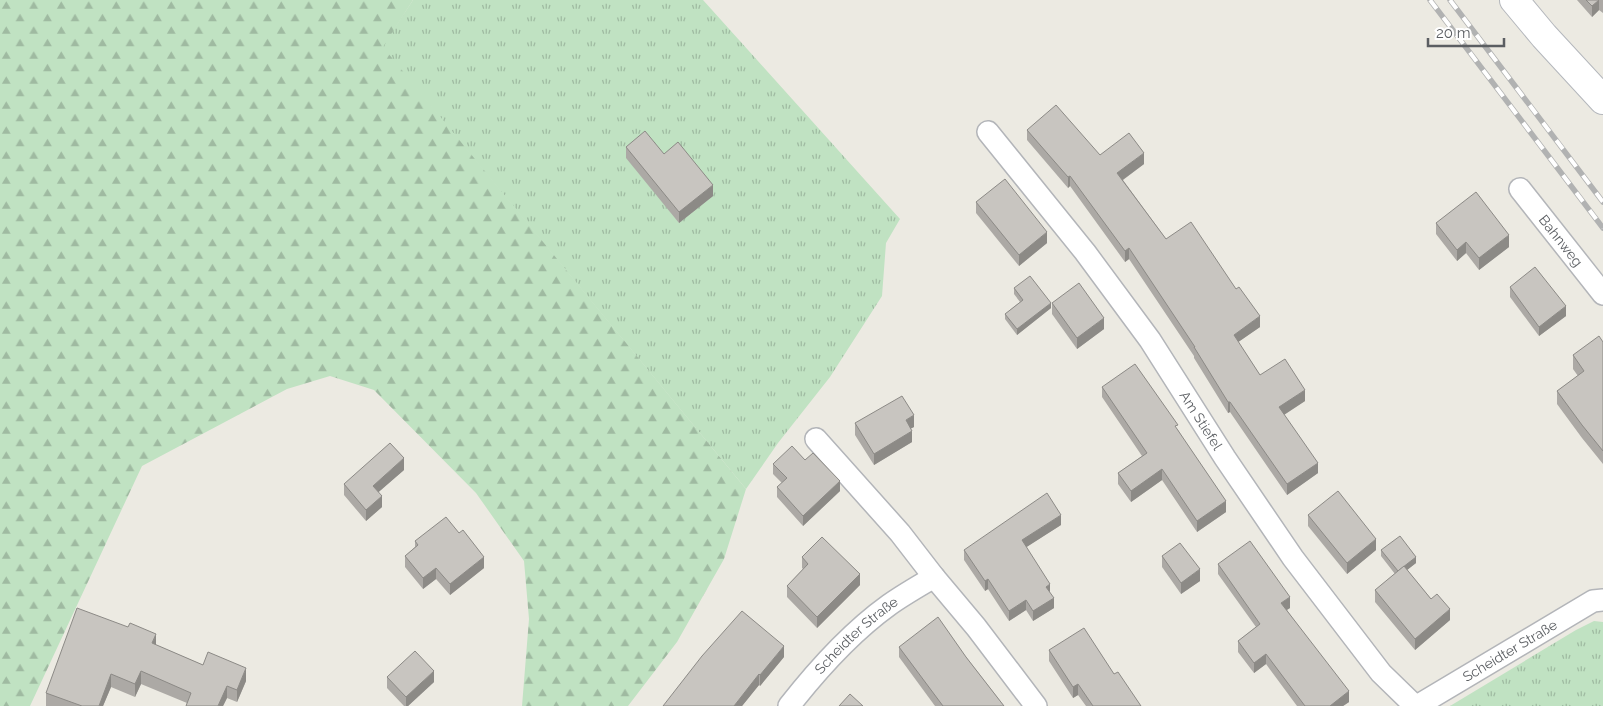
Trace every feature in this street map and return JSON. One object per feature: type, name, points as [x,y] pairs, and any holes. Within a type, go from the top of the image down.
[{"type":"main road","points":[[1514,0],[1544,36],[1603,100]]},
{"type":"street","name":"Am Stiefel","points":[[988,132],[1085,252],[1150,340],[1225,458],[1293,558],[1381,673],[1416,706]]},
{"type":"street","name":"Bahnweg","points":[[1520,189],[1603,294]]},
{"type":"street","points":[[816,439],[900,533],[976,627],[1036,706]]},
{"type":"street","name":"Scheidter Straße","points":[[789,706],[830,657],[860,629],[889,605],[934,577]]},
{"type":"street","name":"Scheidter Straße","points":[[1416,706],[1593,600],[1603,600]]},
{"type":"green space","points":[[0,0],[413,0],[383,47],[746,489],[724,559],[677,642],[628,706],[522,706],[529,619],[524,561],[476,493],[374,390],[330,376],[287,389],[142,466],[30,706],[0,706]]},
{"type":"green space","points":[[413,0],[703,0],[900,219],[886,243],[882,296],[830,377],[778,443],[746,489],[382,47]]},
{"type":"green space","points":[[1594,621],[1603,622],[1603,706],[1450,706],[1576,630]]},
{"type":"building","points":[[1586,0],[1599,0],[1592,6]]},
{"type":"building","points":[[1056,105],[1100,155],[1129,133],[1144,153],[1117,173],[1166,239],[1191,222],[1236,289],[1239,287],[1260,316],[1234,335],[1260,375],[1285,359],[1305,390],[1279,407],[1318,463],[1287,484],[1230,402],[1228,402],[1195,347],[1129,248],[1125,251],[1070,176],[1068,177],[1027,130]]},
{"type":"building","points":[[645,131],[664,154],[678,142],[713,185],[679,212],[626,147]]},
{"type":"building","points":[[1005,179],[1047,232],[1019,255],[976,202]]},
{"type":"building","points":[[1476,192],[1509,235],[1479,258],[1466,242],[1457,250],[1436,223]]},
{"type":"building","points":[[1535,267],[1566,306],[1539,327],[1510,287]]},
{"type":"building","points":[[1030,276],[1051,303],[1017,329],[1005,314],[1023,300],[1014,288]]},
{"type":"building","points":[[1079,283],[1104,318],[1077,338],[1052,303]]},
{"type":"building","points":[[1599,336],[1603,342],[1603,451],[1557,391],[1584,371],[1573,355]]},
{"type":"building","points":[[1135,364],[1178,425],[1175,426],[1226,501],[1197,521],[1162,469],[1131,491],[1118,473],[1147,453],[1102,387]]},
{"type":"building","points":[[902,396],[914,415],[906,420],[912,431],[874,454],[855,423]]},
{"type":"building","points":[[390,443],[404,458],[373,486],[382,496],[366,510],[344,484]]},
{"type":"building","points":[[792,446],[805,460],[813,453],[840,481],[803,516],[777,487],[787,478],[773,464]]},
{"type":"building","points":[[1338,491],[1376,539],[1347,563],[1308,515]]},
{"type":"building","points":[[1047,493],[1061,515],[1022,540],[1050,584],[1046,587],[1054,598],[1033,611],[1026,600],[1009,611],[988,579],[985,581],[964,550]]},
{"type":"building","points":[[446,517],[459,533],[463,530],[484,557],[450,584],[436,568],[423,578],[405,556],[418,545],[415,541]]},
{"type":"building","points":[[1400,536],[1416,557],[1398,571],[1381,550]]},
{"type":"building","points":[[822,537],[860,574],[817,617],[787,586],[808,564],[802,557]]},
{"type":"building","points":[[1250,541],[1290,597],[1281,603],[1349,691],[1330,706],[1305,706],[1266,654],[1254,663],[1238,641],[1260,624],[1218,564]]},
{"type":"building","points":[[1180,543],[1200,569],[1181,583],[1162,556]]},
{"type":"building","points":[[1404,566],[1431,599],[1437,594],[1450,609],[1415,639],[1375,590]]},
{"type":"building","points":[[77,608],[128,627],[130,623],[156,634],[152,643],[203,665],[208,652],[246,668],[237,690],[227,686],[218,706],[186,706],[191,693],[141,671],[135,684],[111,674],[99,706],[82,706],[46,693]]},
{"type":"building","points":[[742,611],[784,646],[760,675],[734,706],[663,706],[702,656]]},
{"type":"building","points":[[938,617],[1004,706],[943,706],[899,647]]},
{"type":"building","points":[[1084,628],[1114,674],[1118,672],[1141,706],[1093,706],[1078,684],[1073,687],[1049,650]]},
{"type":"building","points":[[415,651],[434,671],[406,697],[387,677]]},
{"type":"building","points":[[850,694],[863,706],[839,706]]},
{"type":"railway","points":[[1430,0],[1603,228]]},
{"type":"railway","points":[[1450,0],[1603,202]]}]
